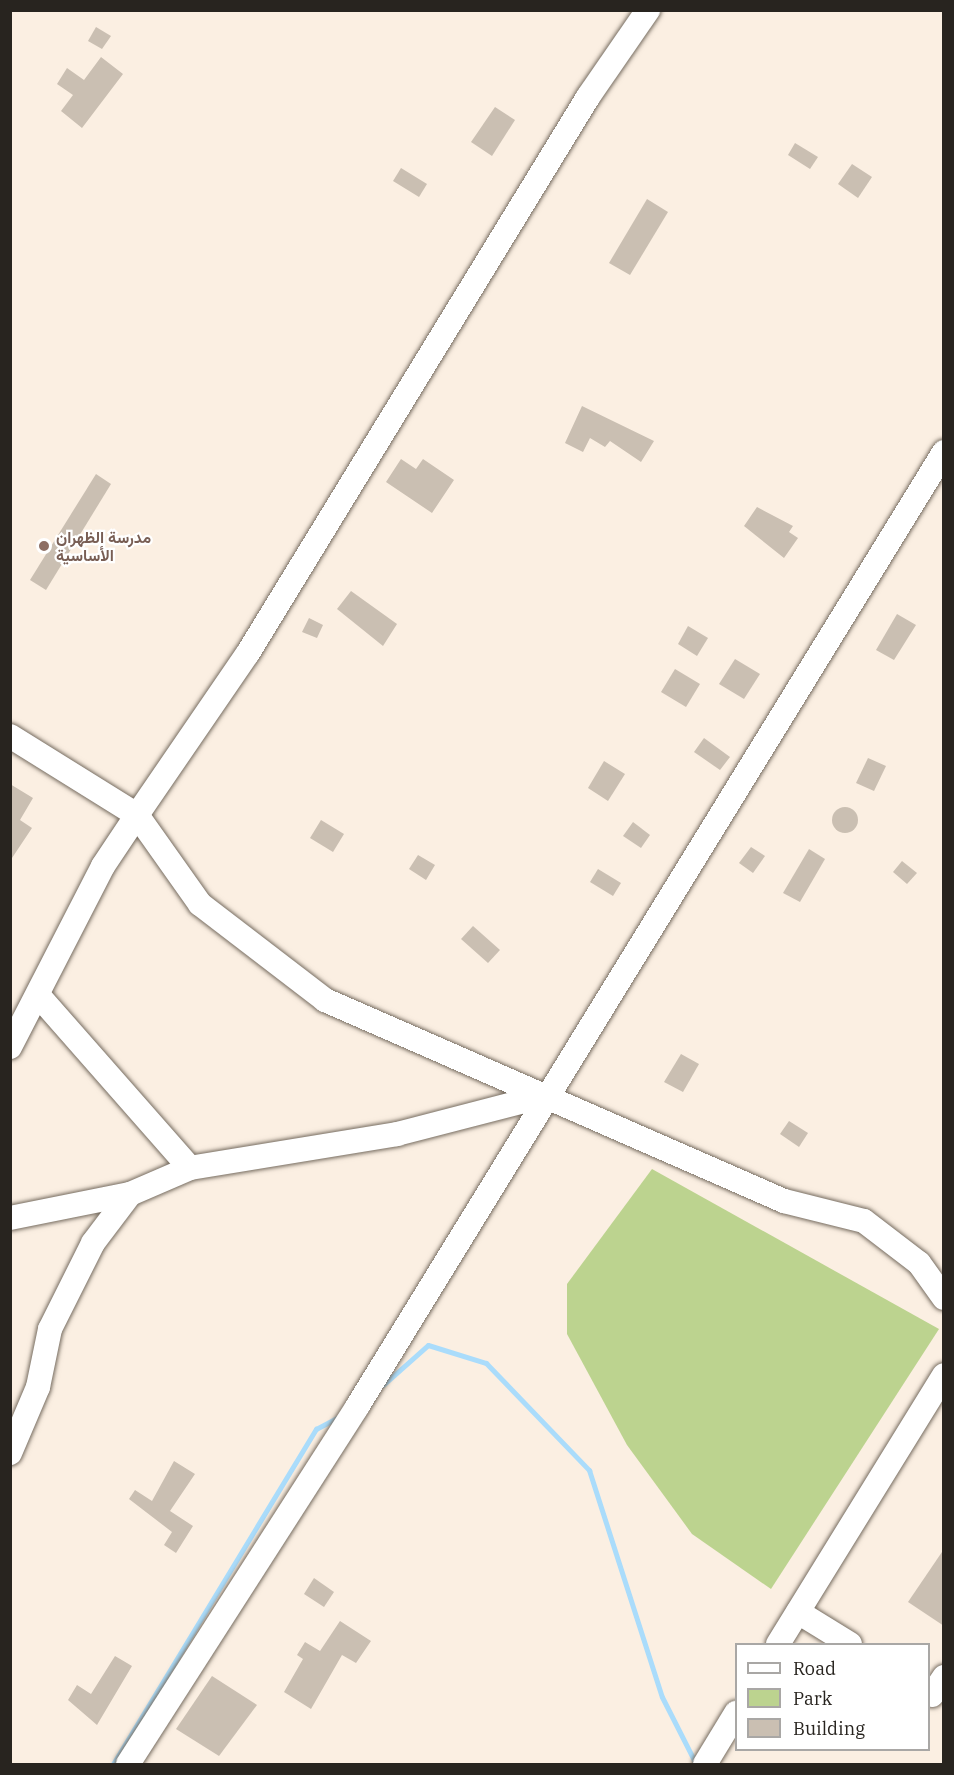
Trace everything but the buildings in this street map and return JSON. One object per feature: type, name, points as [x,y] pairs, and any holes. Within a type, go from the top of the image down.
[{"type":"street","points":[[10,1047],[103,866],[248,654],[588,97],[648,10]]},
{"type":"street","points":[[128,1764],[357,1407],[944,452]]},
{"type":"street","points":[[10,736],[137,815],[200,904],[326,1000],[548,1095],[784,1201],[864,1221],[919,1263],[944,1298]]},
{"type":"street","points":[[38,995],[190,1168]]},
{"type":"street","points":[[10,1218],[130,1194],[190,1168],[397,1134],[548,1095]]},
{"type":"street","points":[[10,1453],[38,1387],[50,1329],[93,1243],[130,1194]]},
{"type":"street","points":[[779,1643],[944,1375]]},
{"type":"street","points":[[798,1612],[848,1643]]},
{"type":"street","points":[[705,1764],[735,1715]]},
{"type":"green space","points":[[652,1169],[939,1329],[771,1589],[692,1534],[627,1445],[567,1334],[567,1284]]},
{"type":"waterway","points":[[383,1385],[428,1345],[486,1363],[589,1470],[662,1697],[696,1764]]},
{"type":"waterway","points":[[113,1764],[316,1429],[342,1415]]},
{"type":"place","name":"مدرسة الظهران الأساسية","points":[[44,546]]}]
